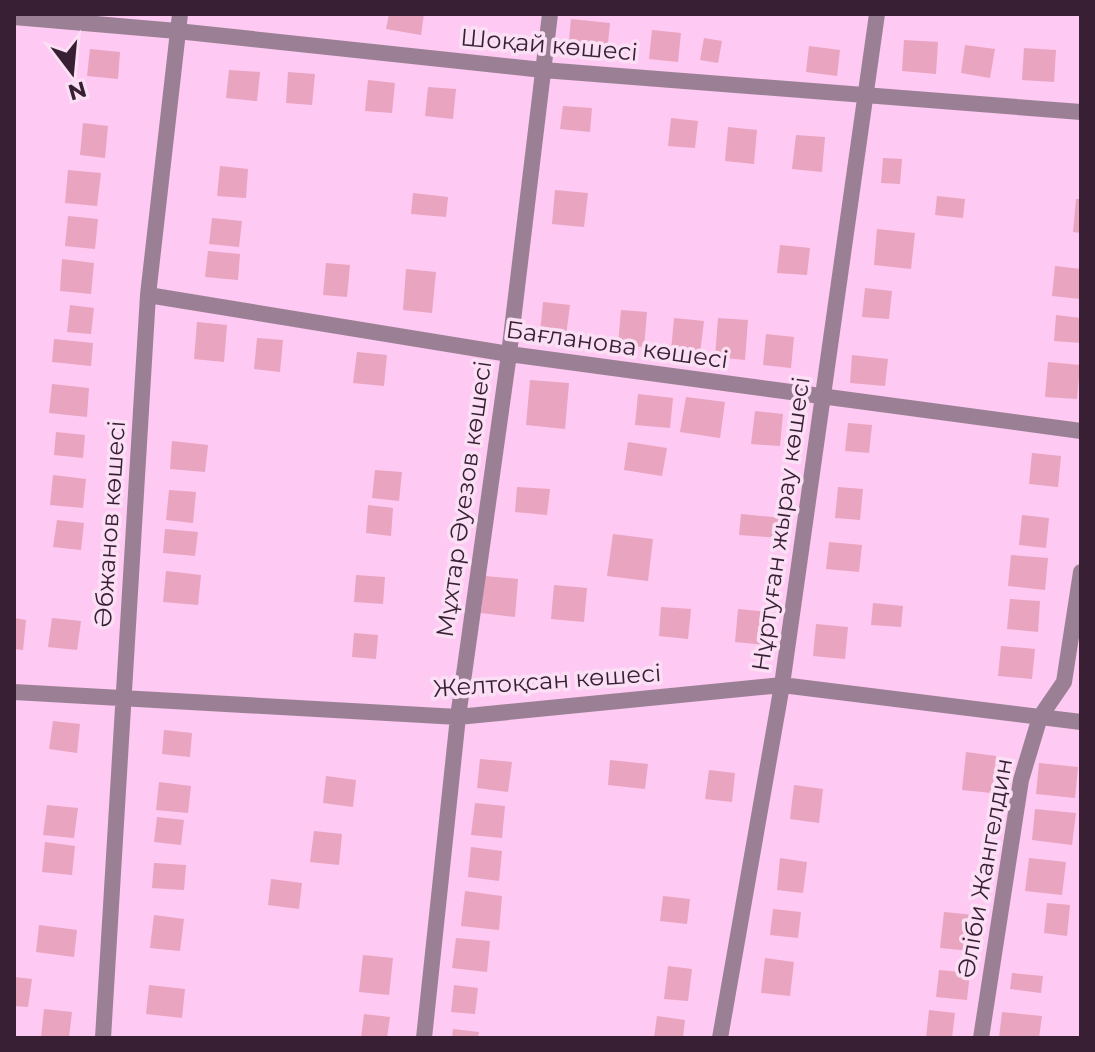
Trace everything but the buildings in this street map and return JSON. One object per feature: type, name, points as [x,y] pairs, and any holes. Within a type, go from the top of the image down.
[{"type":"street","name":"Мұхтар Әуезов көшесі","points":[[424,1038],[458,717],[509,354],[550,14]]},
{"type":"street","name":"Нұртуған жырау көшесі","points":[[720,1038],[782,685],[877,14]]},
{"type":"street","name":"Шоқай көшесі","points":[[14,17],[178,22],[543,70],[1081,112]]},
{"type":"street","name":"Әбжанов көшесі","points":[[103,1038],[148,295],[178,22]]},
{"type":"street","name":"Бағланова көшесі","points":[[148,295],[509,354],[1081,431]]},
{"type":"street","name":"Әліби Жангелдин","points":[[981,1038],[1021,780],[1040,717],[1064,682],[1081,572]]},
{"type":"street","name":"Желтоқсан көшесі","points":[[14,692],[458,717],[782,685],[1081,722]]}]
